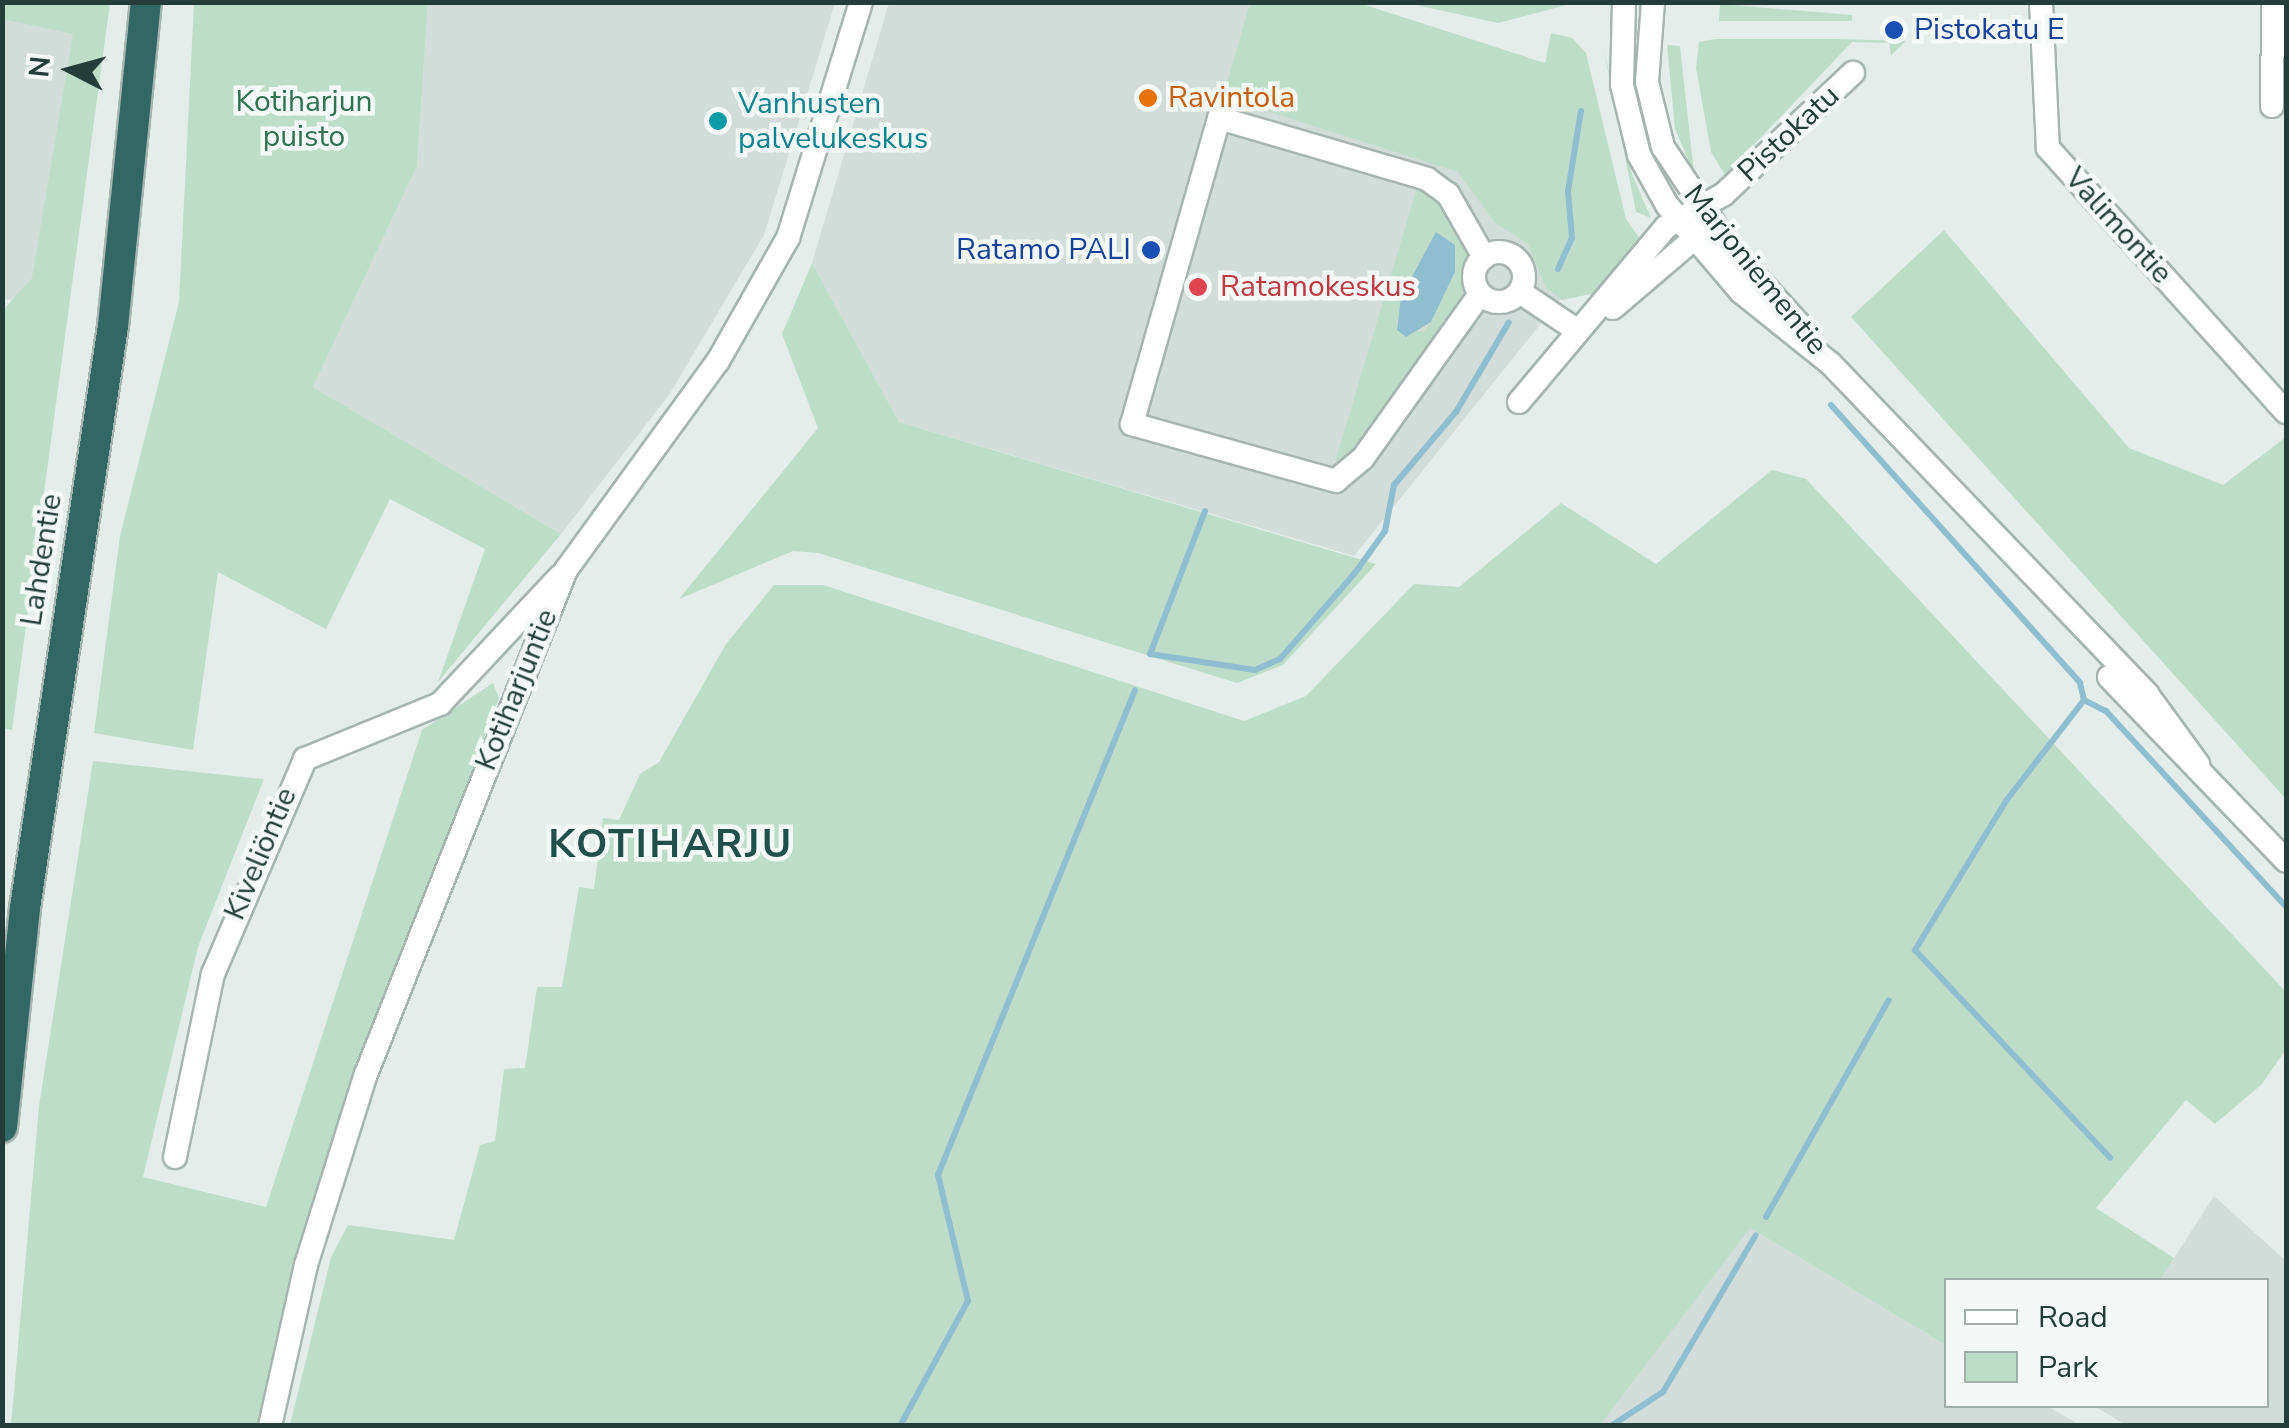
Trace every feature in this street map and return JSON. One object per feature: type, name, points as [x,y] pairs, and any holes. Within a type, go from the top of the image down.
[{"type":"highway","name":"Lahdentie","points":[[2,1127],[25,908],[113,326],[146,2]]},
{"type":"street","name":"Kotiharjuntie","points":[[270,1426],[306,1265],[366,1074],[566,570],[718,361],[788,238],[861,2]]},
{"type":"street","name":"Marjoniementie","points":[[1624,2],[1619,62],[1634,136],[1677,218],[1741,292],[1832,364]]},
{"type":"street","name":"Marjoniementie","points":[[1653,2],[1647,70],[1656,127],[1714,207],[1832,364],[2076,626],[2147,694],[2198,764],[2286,862]]},
{"type":"street","name":"Valimontie","points":[[2041,2],[2048,148],[2286,412]]},
{"type":"street","points":[[2272,106],[2273,2]]},
{"type":"street","name":"Pistokatu","points":[[1578,332],[1695,240],[1714,207],[1853,73]]},
{"type":"street","points":[[1480,294],[1363,458],[1336,481],[1132,424],[1219,118],[1427,179],[1448,194],[1484,257]]},
{"type":"street","points":[[1520,402],[1677,218],[1714,207]]},
{"type":"street","points":[[1484,257],[1519,261],[1520,292]]},
{"type":"street","points":[[1484,257],[1474,274],[1480,294],[1498,303],[1520,292]]},
{"type":"street","points":[[1520,292],[1578,332]]},
{"type":"street","name":"Kiveliöntie","points":[[174,1156],[213,974],[305,759],[440,704],[566,570]]},
{"type":"shaded area","points":[[3,3],[86,3],[33,303],[3,299]]},
{"type":"shaded area","points":[[428,3],[835,3],[764,235],[669,395],[561,534],[313,387],[417,166]]},
{"type":"shaded area","name":"Ratamokeskus","points":[[889,3],[1326,3],[1596,255],[1354,556],[899,422],[812,263]]},
{"type":"shaded area","points":[[2214,1196],[2286,1261],[2286,1425],[2126,1425],[2097,1408],[2269,1408],[2269,1278],[2161,1278]]},
{"type":"shaded area","points":[[1750,1228],[1944,1344],[1944,1408],[2050,1408],[2080,1425],[1578,1426]]},
{"type":"green space","points":[[3,2],[110,3],[12,730],[2,728],[3,310],[32,278],[73,34],[3,19]]},
{"type":"green space","points":[[1574,2],[1498,23],[1407,3]]},
{"type":"green space","name":"Kotiharjun puisto","points":[[194,3],[428,3],[417,166],[313,387],[561,534],[438,682],[485,549],[390,499],[326,629],[218,572],[193,750],[94,733],[120,536],[179,302]]},
{"type":"green space","points":[[1250,3],[1359,3],[1545,63],[1551,33],[1572,38],[1586,53],[1626,219],[1642,242],[1601,292],[1562,300],[1546,288],[1528,244],[1495,223],[1458,172],[1223,97]]},
{"type":"green space","points":[[1720,4],[1852,15],[1852,21],[1719,21]]},
{"type":"green space","points":[[1906,41],[1891,55],[1889,43],[1852,42],[1725,175],[1711,152],[1696,68],[1699,42]]},
{"type":"green space","points":[[1667,45],[1680,46],[1694,173],[1675,129]]},
{"type":"green space","points":[[1603,46],[1632,174],[1651,218],[1636,212]]},
{"type":"green space","points":[[1417,188],[1448,209],[1468,249],[1462,297],[1362,444],[1335,462]],"holes":[[[1455,245],[1455,272],[1423,332],[1396,324],[1420,263]]]},
{"type":"green space","points":[[1944,230],[2129,448],[2223,485],[2286,437],[2286,799],[1851,317]]},
{"type":"green space","points":[[812,263],[899,422],[1376,564],[1283,665],[1237,683],[818,553],[793,551],[679,599],[818,428],[782,334]]},
{"type":"green space","points":[[1772,470],[1806,479],[2286,992],[2286,1049],[2262,1084],[2215,1124],[2186,1100],[2096,1208],[2174,1258],[2161,1278],[1944,1278],[1944,1344],[1750,1228],[1600,1425],[290,1425],[331,1257],[348,1225],[454,1240],[480,1145],[495,1141],[504,1069],[525,1068],[537,987],[562,987],[579,887],[594,889],[603,818],[619,820],[640,774],[659,762],[726,644],[774,585],[823,585],[1244,721],[1306,696],[1414,584],[1459,587],[1561,503],[1656,564]]},
{"type":"green space","points":[[493,683],[499,698],[350,1094],[257,1425],[11,1426],[39,1106],[93,761],[264,779],[198,947],[143,1177],[266,1207],[422,730]]},
{"type":"water","points":[[1436,232],[1455,245],[1455,272],[1431,322],[1406,337],[1397,330],[1401,297]]},
{"type":"waterway","points":[[1558,269],[1572,238],[1568,191],[1581,111]]},
{"type":"waterway","points":[[1205,511],[1150,654],[1255,670],[1280,659],[1355,573],[1385,531],[1394,485],[1456,412],[1509,322]]},
{"type":"waterway","points":[[1831,405],[2080,683],[2084,700],[2106,711],[2286,907]]},
{"type":"waterway","points":[[900,1426],[968,1301],[938,1175],[1135,690]]},
{"type":"waterway","points":[[2084,700],[2006,801],[1915,950],[2110,1158]]},
{"type":"waterway","points":[[1766,1217],[1889,1000]]},
{"type":"waterway","points":[[1611,1426],[1663,1392],[1756,1235]]},
{"type":"place","name":"Pistokatu E","points":[[1894,30]]},
{"type":"place","name":"Ravintola","points":[[1148,98]]},
{"type":"place","name":"Vanhusten palvelukeskus","points":[[718,121]]},
{"type":"place","name":"Ratamo PALI","points":[[1151,250]]},
{"type":"place","name":"Ratamokeskus","points":[[1198,287]]},
{"type":"district","name":"KOTIHARJU","points":[[671,844]]}]
